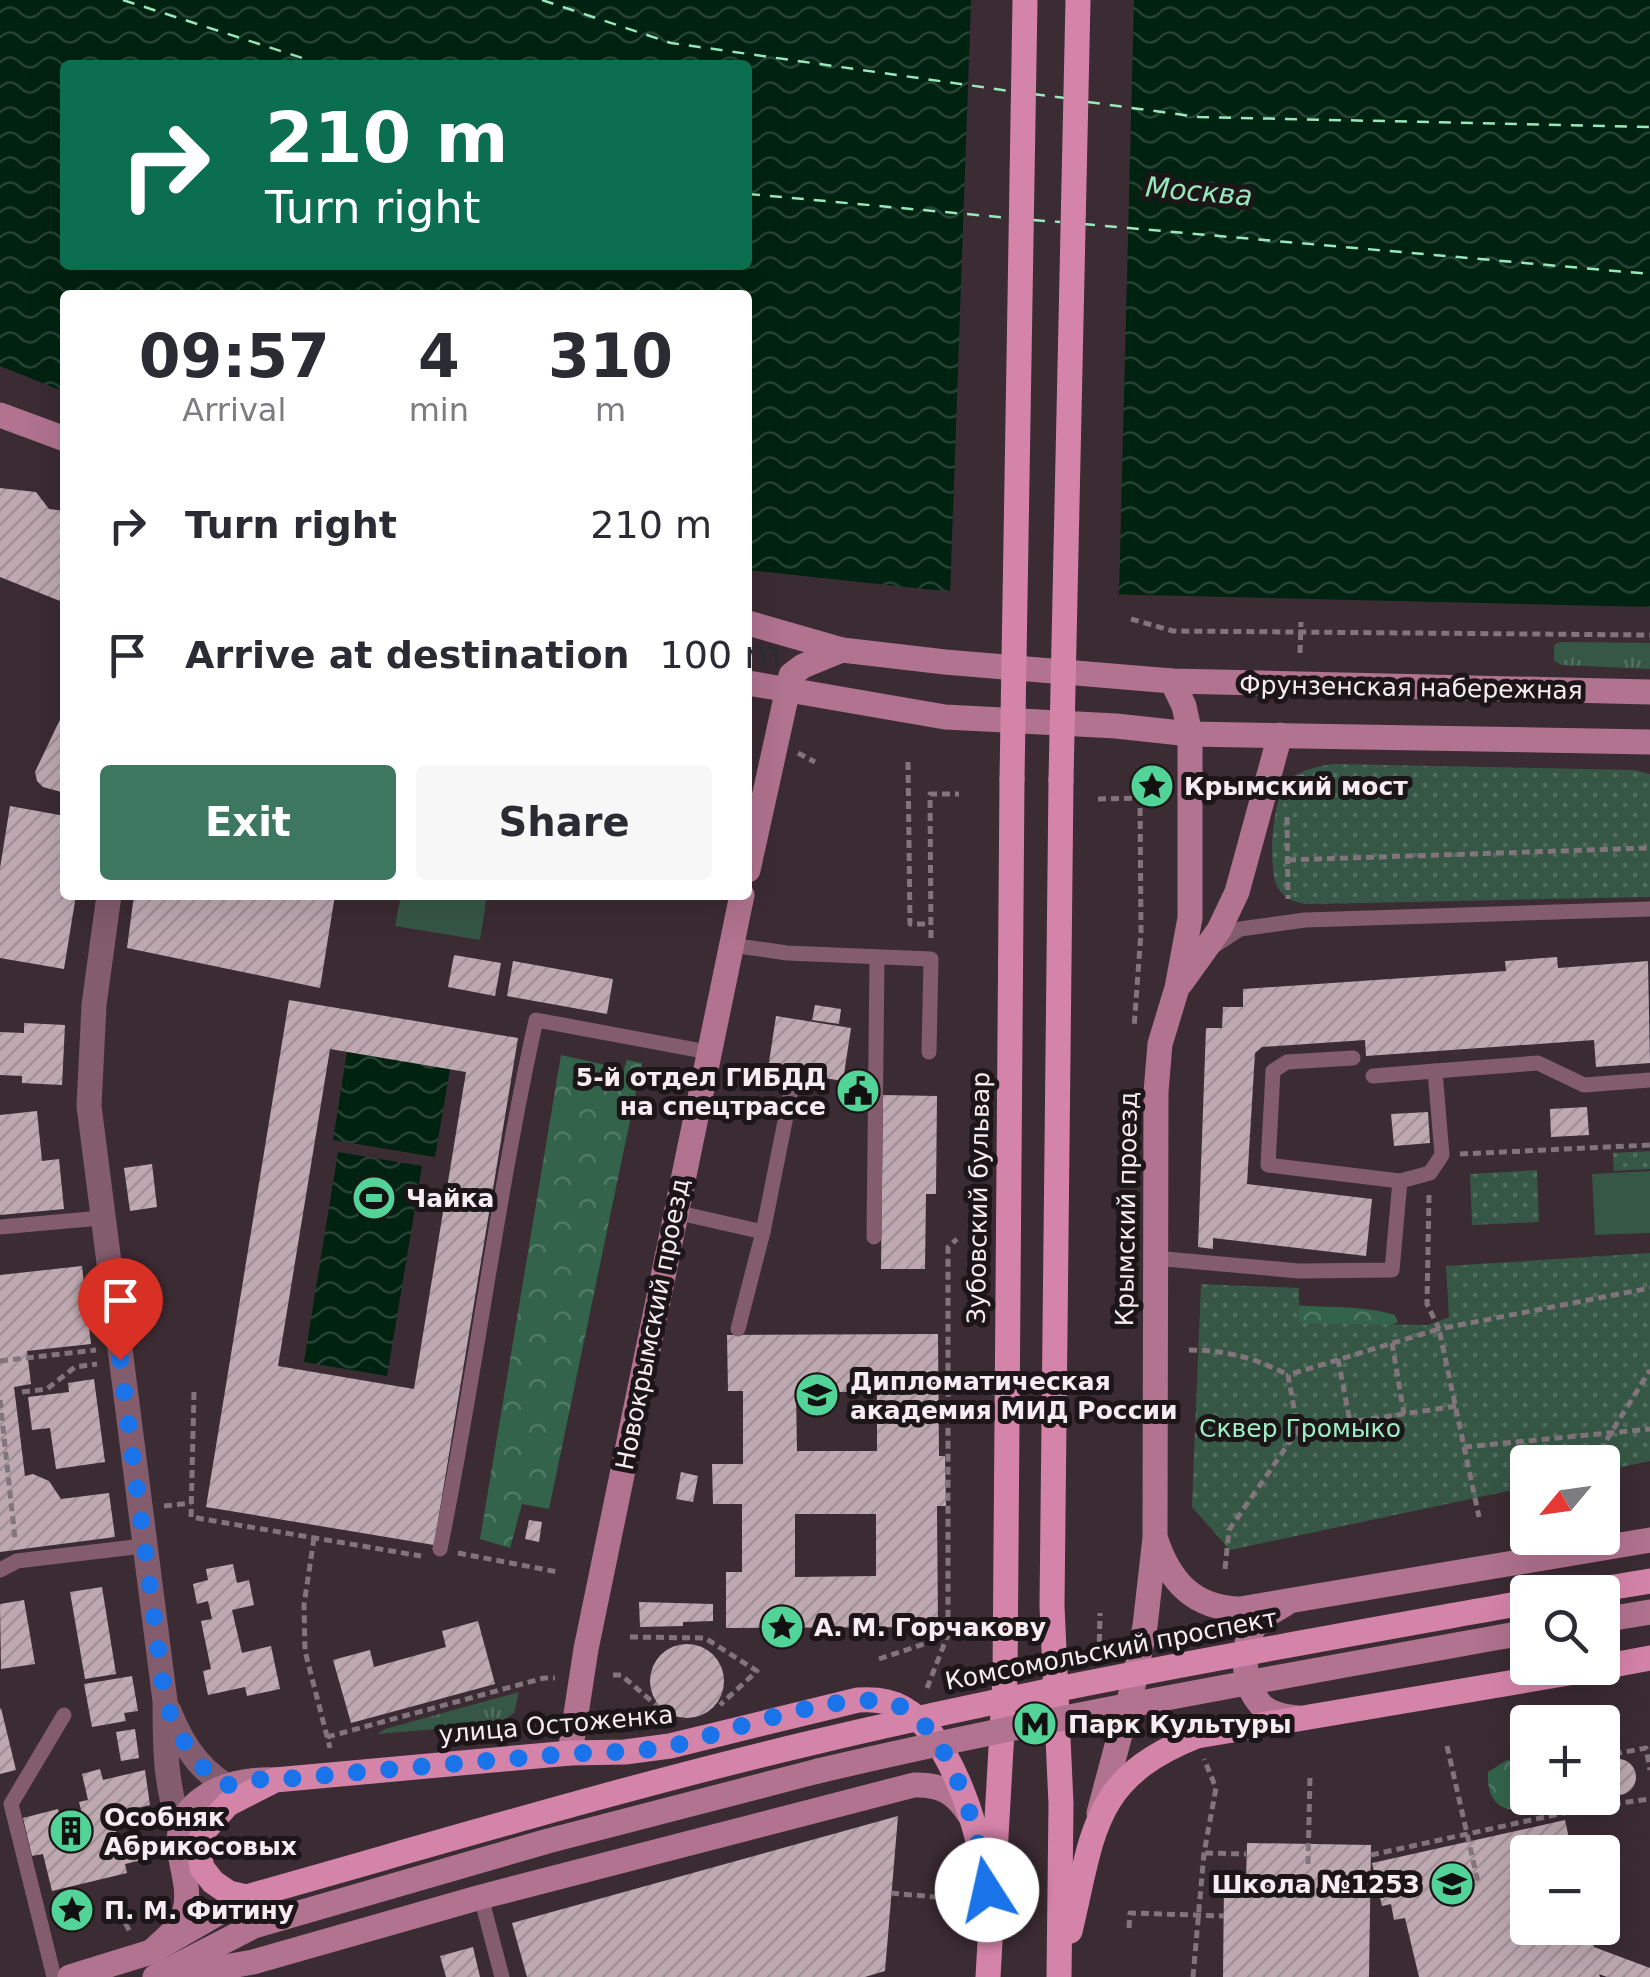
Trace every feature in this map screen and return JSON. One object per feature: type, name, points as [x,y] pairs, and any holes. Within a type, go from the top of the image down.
[{"type":"main road","name":"Зубовский бульвар","points":[[988,1977],[1005,1678],[1012,779],[1025,0]]},
{"type":"main road","points":[[1060,1976],[1061,1804],[1052,1606],[1061,780],[1078,0]]},
{"type":"main road","points":[[0,415],[60,437]]},
{"type":"main road","name":"Фрунзенская набережная","points":[[752,625],[842,650],[1172,681],[1650,692]]},
{"type":"main road","points":[[752,851],[791,675],[842,650]]},
{"type":"main road","name":"Крымский проезд","points":[[1060,1976],[1134,1682],[1155,1538],[1154,1258],[1160,1044],[1177,988],[1190,918],[1190,734],[1184,706],[1172,681]]},
{"type":"main road","name":"Фрунзенская набережная","points":[[752,684],[945,717],[1190,734],[1650,742]]},
{"type":"main road","points":[[1177,988],[1219,930],[1237,892],[1280,735]]},
{"type":"main road","name":"Новокрымский проезд","points":[[570,1754],[586,1648],[741,900]]},
{"type":"main road","points":[[1155,1538],[1164,1564],[1188,1594],[1221,1608],[1240,1609],[1650,1540]]},
{"type":"main road","points":[[1620,1586],[1650,1581]]},
{"type":"main road","points":[[1290,1602],[1268,1614],[1250,1634],[1246,1669],[1260,1704],[1282,1716],[1298,1718]]},
{"type":"main road","name":"Комсомольский проспект","points":[[246,1897],[594,1799],[830,1738],[1172,1666],[1510,1605]]},
{"type":"main road","points":[[1620,1617],[1650,1612]]},
{"type":"main road","points":[[70,1977],[159,1964],[254,1926],[585,1831],[974,1734],[1510,1635]]},
{"type":"main road","points":[[1620,1663],[1650,1658]]},
{"type":"main road","points":[[1098,1818],[1133,1770],[1156,1754],[1197,1736],[1510,1682]]},
{"type":"main road","name":"улица Остоженка","points":[[182,1829],[195,1807],[233,1790],[275,1780],[670,1746],[838,1703],[878,1699],[908,1711],[933,1736],[973,1822],[984,1864],[990,1917]]},
{"type":"main road","points":[[159,1964],[208,1970],[253,1962],[480,1897],[914,1785],[931,1785],[954,1794],[973,1822]]},
{"type":"main road","name":"улица Остоженка","points":[[233,1790],[203,1832],[198,1852],[202,1868],[213,1882],[229,1893],[246,1897]]},
{"type":"main road","points":[[159,1964],[185,1909],[182,1829]]},
{"type":"main road","points":[[159,1964],[246,1897]]},
{"type":"street","points":[[108,900],[88,1082],[165,1701],[166,1770],[172,1804],[182,1829]]},
{"type":"street","points":[[165,1701],[179,1738],[192,1756],[233,1790]]},
{"type":"lane","points":[[1203,954],[1240,929],[1305,920],[1650,909]]},
{"type":"lane","points":[[731,945],[776,952],[936,959],[930,1052]]},
{"type":"lane","points":[[874,1237],[877,956]]},
{"type":"lane","points":[[440,1549],[465,1423],[485,1284],[536,1020],[708,1052]]},
{"type":"lane","points":[[1353,1058],[1287,1062],[1273,1070],[1268,1165],[1400,1181],[1430,1172],[1442,1155],[1435,1071]]},
{"type":"lane","points":[[1373,1076],[1538,1062],[1584,1085],[1650,1080]]},
{"type":"lane","points":[[738,1329],[763,1232],[790,1091]]},
{"type":"lane","points":[[1154,1258],[1299,1271],[1392,1270],[1400,1181]]},
{"type":"lane","points":[[675,1212],[763,1232]]},
{"type":"lane","points":[[0,1228],[102,1218]]},
{"type":"lane","points":[[0,1570],[17,1562],[143,1546]]},
{"type":"lane","points":[[54,1977],[11,1804],[64,1715]]},
{"type":"lane","points":[[480,1897],[502,1977]]},
{"type":"path","points":[[1132,619],[1173,631],[1650,635]]},
{"type":"path","points":[[1300,653],[1301,622]]},
{"type":"path","points":[[796,751],[815,762]]},
{"type":"path","points":[[908,762],[910,924],[931,924]]},
{"type":"path","points":[[1288,899],[1288,803],[1302,782],[1301,772]]},
{"type":"path","points":[[930,912],[930,794],[959,794]]},
{"type":"path","points":[[1098,798],[1140,798],[1141,914]]},
{"type":"path","points":[[1288,860],[1650,848]]},
{"type":"path","points":[[1442,1155],[1650,1145]]},
{"type":"path","points":[[1430,1172],[1427,1304],[1439,1329],[1478,1517]]},
{"type":"path","points":[[926,1692],[948,1636],[948,1247],[957,1239]]},
{"type":"path","points":[[1414,1275],[1427,1275]]},
{"type":"path","points":[[1188,1350],[1262,1361],[1288,1375],[1439,1329],[1650,1288]]},
{"type":"path","points":[[1392,1343],[1404,1414]]},
{"type":"path","points":[[0,1362],[88,1351]]},
{"type":"path","points":[[1338,1360],[1350,1422]]},
{"type":"path","points":[[22,1392],[47,1389],[74,1367],[100,1364]]},
{"type":"path","points":[[1605,1445],[1650,1370]]},
{"type":"path","points":[[1225,1569],[1229,1530],[1298,1430],[1288,1375]]},
{"type":"path","points":[[194,1392],[190,1517],[429,1558],[440,1549],[558,1572]]},
{"type":"path","points":[[0,1400],[17,1562]]},
{"type":"path","points":[[1298,1430],[1456,1406]]},
{"type":"path","points":[[1464,1447],[1650,1428]]},
{"type":"path","points":[[165,1506],[191,1503]]},
{"type":"path","points":[[314,1538],[304,1605],[305,1652],[330,1748]]},
{"type":"path","points":[[878,1659],[948,1636]]},
{"type":"path","points":[[630,1637],[705,1638],[757,1672],[715,1711]]},
{"type":"path","points":[[612,1675],[621,1675],[666,1716],[678,1720]]},
{"type":"path","points":[[327,1737],[555,1678]]},
{"type":"path","points":[[1447,1746],[1478,1882]]},
{"type":"path","points":[[1620,1755],[1646,1748],[1650,1770]]},
{"type":"path","points":[[1193,1977],[1204,1853],[1216,1788],[1201,1751]]},
{"type":"path","points":[[1308,1864],[1310,1777]]},
{"type":"path","points":[[1371,1855],[1591,1807],[1650,1800]]},
{"type":"path","points":[[1204,1853],[1246,1854]]},
{"type":"path","points":[[892,1893],[946,1898],[945,1911]]},
{"type":"path","points":[[120,1912],[159,1964]]},
{"type":"path","points":[[1129,1928],[1130,1913],[1224,1916]]},
{"type":"green space","points":[[1650,643],[1650,669],[1561,665],[1554,660],[1554,645]]},
{"type":"green space","points":[[1334,764],[1634,770],[1650,774],[1650,897],[1313,904],[1294,901],[1278,888],[1273,866],[1273,832],[1279,800],[1294,776]]},
{"type":"green space","points":[[400,900],[486,900],[480,940],[395,926]]},
{"type":"green space","points":[[561,1055],[624,1069],[627,1060],[642,1063],[549,1509],[522,1504],[510,1548],[480,1539]]},
{"type":"green space","points":[[1650,1151],[1650,1169],[1614,1171],[1613,1153]]},
{"type":"green space","points":[[1537,1170],[1539,1222],[1472,1225],[1470,1174]]},
{"type":"green space","points":[[1650,1171],[1650,1233],[1595,1235],[1592,1174]]},
{"type":"green space","name":"Сквер Громыко","points":[[1650,1253],[1650,1461],[1620,1467],[1620,1445],[1510,1445],[1510,1491],[1230,1550],[1192,1507],[1201,1284],[1299,1288],[1299,1323],[1428,1325],[1449,1317],[1446,1266]]},
{"type":"green space","points":[[1273,1302],[1380,1311],[1395,1315],[1398,1322],[1344,1348],[1221,1317]]},
{"type":"green space","points":[[519,1692],[514,1713],[498,1724],[377,1734],[385,1729]]},
{"type":"green space","points":[[1510,1761],[1510,1809],[1496,1802],[1490,1792],[1488,1772]]},
{"type":"water","name":"Москва","points":[[0,0],[1650,0],[1650,607],[934,590],[752,570],[752,290],[60,290],[60,390],[0,366]]},
{"type":"water","points":[[347,1052],[450,1069],[435,1157],[333,1140]]},
{"type":"water","points":[[338,1152],[422,1166],[387,1376],[304,1362]]},
{"type":"pier","name":"Крымский мост","points":[[971,0],[1134,0],[1119,598],[950,595]]},
{"type":"building","points":[[0,488],[36,492],[49,509],[60,510],[60,601],[0,577]]},
{"type":"building","points":[[60,720],[60,792],[43,787],[35,772]]},
{"type":"building","points":[[10,806],[60,815],[60,900],[75,900],[64,969],[0,958],[0,868]]},
{"type":"building","points":[[133,900],[334,900],[320,988],[127,948]]},
{"type":"building","points":[[454,955],[501,963],[495,996],[448,987]]},
{"type":"building","points":[[1557,957],[1558,968],[1648,961],[1650,1063],[1596,1067],[1594,1040],[1366,1056],[1365,1040],[1262,1047],[1255,1053],[1247,1184],[1372,1199],[1366,1256],[1213,1238],[1213,1249],[1198,1247],[1206,1028],[1222,1028],[1223,1007],[1243,1007],[1243,989],[1506,971],[1505,961]]},
{"type":"building","points":[[513,961],[613,979],[607,1014],[507,996]]},
{"type":"building","name":"Чайка","points":[[289,1000],[518,1038],[434,1545],[206,1507]],"holes":[[[330,1049],[466,1072],[414,1389],[278,1366]]]},
{"type":"building","points":[[815,1005],[841,1009],[839,1024],[812,1020]]},
{"type":"building","points":[[776,1016],[851,1028],[843,1081],[768,1069]]},
{"type":"building","points":[[24,1023],[65,1025],[62,1085],[22,1083],[22,1076],[0,1075],[0,1032],[24,1033]]},
{"type":"building","points":[[883,1095],[937,1096],[936,1194],[926,1194],[925,1269],[881,1269]]},
{"type":"building","points":[[1587,1107],[1589,1135],[1551,1137],[1550,1109]]},
{"type":"building","points":[[37,1111],[42,1161],[59,1159],[64,1209],[0,1215],[0,1115]]},
{"type":"building","points":[[1428,1112],[1430,1143],[1394,1146],[1391,1114]]},
{"type":"building","points":[[152,1164],[157,1207],[130,1211],[124,1168]]},
{"type":"building","points":[[82,1266],[91,1344],[27,1351],[31,1384],[14,1387],[25,1476],[33,1474],[49,1481],[61,1499],[109,1493],[115,1537],[0,1552],[0,1275]]},
{"type":"building","points":[[938,1334],[939,1456],[945,1456],[946,1506],[937,1506],[938,1627],[726,1628],[726,1572],[742,1572],[742,1504],[713,1504],[712,1464],[743,1464],[743,1391],[728,1391],[727,1335]],"holes":[[[796,1392],[877,1392],[877,1451],[797,1451]],[[795,1514],[876,1514],[876,1576],[795,1577]]]},
{"type":"building","points":[[94,1379],[105,1462],[56,1469],[50,1428],[32,1430],[28,1397],[69,1392],[68,1383]]},
{"type":"building","points":[[681,1472],[698,1476],[693,1502],[676,1499]]},
{"type":"building","points":[[529,1520],[542,1522],[539,1542],[525,1539]]},
{"type":"building","points":[[233,1564],[237,1583],[249,1580],[254,1605],[232,1610],[242,1653],[271,1646],[280,1689],[247,1696],[245,1687],[208,1695],[203,1671],[211,1669],[201,1621],[212,1619],[208,1601],[197,1604],[193,1584],[208,1580],[206,1569]]},
{"type":"building","points":[[102,1587],[116,1674],[85,1679],[70,1592]]},
{"type":"building","points":[[24,1600],[35,1664],[1,1669],[0,1604]]},
{"type":"building","points":[[639,1602],[713,1604],[713,1621],[640,1627]]},
{"type":"building","points":[[478,1621],[495,1684],[351,1723],[333,1660],[370,1650],[374,1667],[446,1647],[442,1631]]},
{"type":"building","points":[[687,1644],[713,1655],[724,1681],[713,1707],[687,1718],[661,1707],[650,1681],[661,1655]]},
{"type":"building","points":[[132,1676],[138,1711],[124,1713],[126,1721],[92,1727],[84,1684]]},
{"type":"building","points":[[0,1709],[16,1770],[0,1774]]},
{"type":"building","points":[[135,1729],[139,1758],[121,1761],[116,1732]]},
{"type":"building","points":[[1620,1760],[1634,1770],[1634,1784],[1620,1794]]},
{"type":"building","name":"Особняк Абрикосовых","points":[[100,1769],[103,1780],[145,1770],[150,1805],[112,1814],[118,1840],[137,1836],[143,1860],[125,1864],[127,1873],[52,1891],[43,1854],[32,1856],[23,1818],[58,1809],[62,1827],[84,1822],[79,1802],[88,1800],[82,1774]]},
{"type":"building","points":[[898,1816],[885,1971],[865,1977],[527,1977],[512,1923]]},
{"type":"building","name":"Школа №1253","points":[[1565,1820],[1568,1835],[1510,1835],[1510,1945],[1593,1945],[1650,1968],[1650,1977],[1419,1977],[1405,1918],[1394,1920],[1391,1904],[1382,1906],[1372,1863]]},
{"type":"building","points":[[1247,1843],[1371,1845],[1369,1977],[1223,1977],[1224,1881],[1246,1881]]},
{"type":"building","points":[[473,1947],[480,1977],[446,1977],[440,1956]]},
{"type":"ferry route","points":[[123,0],[309,60]]},
{"type":"ferry route","points":[[542,0],[671,43],[1010,91]]},
{"type":"ferry route","points":[[1033,94],[1065,98]]},
{"type":"ferry route","points":[[1088,102],[1199,117],[1650,127]]},
{"type":"ferry route","points":[[752,194],[1010,218]]},
{"type":"ferry route","points":[[1033,220],[1060,222]]},
{"type":"ferry route","points":[[1083,224],[1650,274]]},
{"type":"place","name":"Крымский мост","points":[[1152,786]]},
{"type":"place","name":"5-й отдел ГИБДД на спецтрассе","points":[[858,1091]]},
{"type":"place","name":"Чайка","points":[[374,1198]]},
{"type":"place","name":"Дипломатическая академия МИД России","points":[[817,1395]]},
{"type":"place","name":"А. М. Горчакову","points":[[782,1627]]},
{"type":"place","name":"Парк Культуры","points":[[1035,1724]]},
{"type":"place","name":"Особняк Абрикосовых","points":[[71,1831]]},
{"type":"place","name":"Школа №1253","points":[[1452,1884]]},
{"type":"place","name":"П. М. Фитину","points":[[72,1910]]},
{"type":"route","points":[[120,1360],[165,1701],[179,1738],[210,1776],[224,1786],[238,1780],[625,1752],[670,1746],[838,1703],[878,1699],[908,1711],[933,1736],[973,1822],[987,1890]]}]
